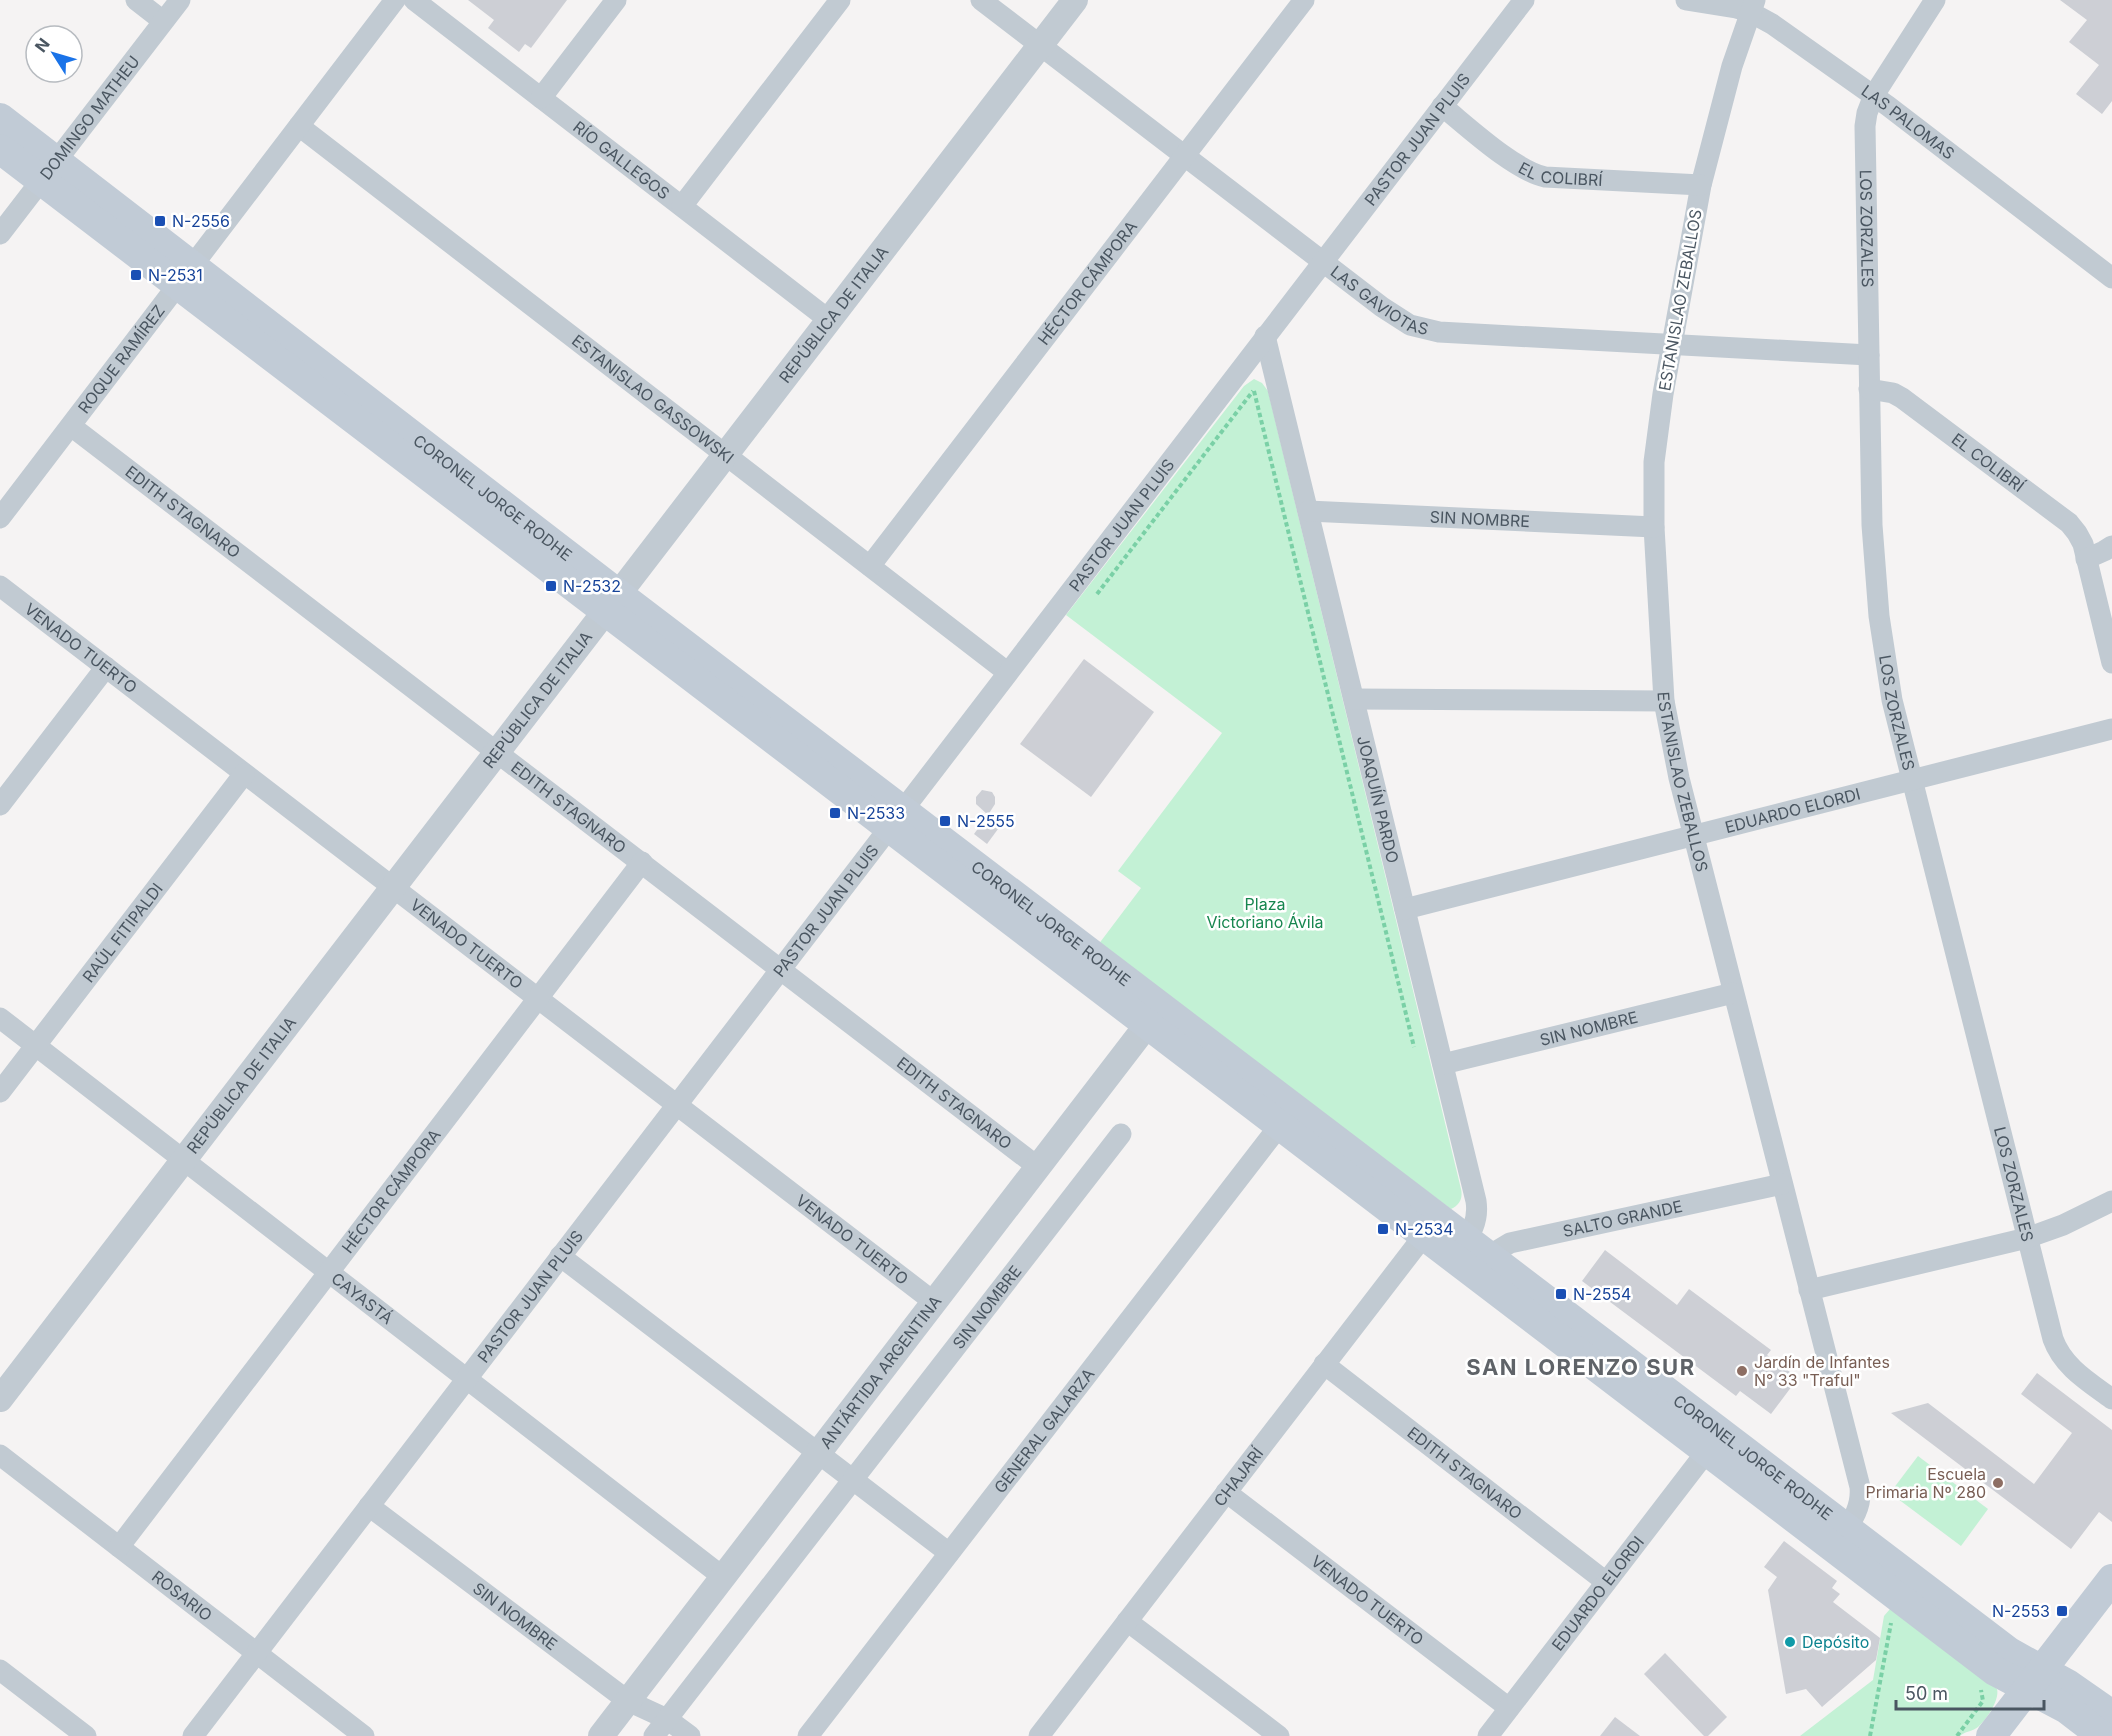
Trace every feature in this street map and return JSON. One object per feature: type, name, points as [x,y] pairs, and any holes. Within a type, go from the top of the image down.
[{"type":"main road","name":"CORONEL JORGE RODHE","points":[[0,118],[49,171],[1840,1538]]},
{"type":"main road","name":"CORONEL JORGE RODHE","points":[[0,149],[49,171]]},
{"type":"main road","name":"CORONEL JORGE RODHE","points":[[1154,1015],[1280,1125],[1431,1226]]},
{"type":"main road","name":"CORONEL JORGE RODHE","points":[[1484,1267],[1707,1451],[2009,1652],[2067,1710],[2102,1736]]},
{"type":"main road","points":[[1991,1736],[2112,1579]]},
{"type":"main road","name":"CORONEL JORGE RODHE","points":[[2035,1680],[2082,1693],[2112,1715]]},
{"type":"street","points":[[136,0],[163,21]]},
{"type":"street","name":"DOMINGO MATHEU","points":[[0,234],[180,0]]},
{"type":"street","name":"ROQUE RAMÍREZ","points":[[0,518],[395,0]]},
{"type":"street","name":"RÍO GALLEGOS","points":[[414,0],[829,320]]},
{"type":"street","points":[[541,98],[616,0]]},
{"type":"street","points":[[682,206],[840,0]]},
{"type":"street","name":"LAS GAVIOTAS","points":[[981,0],[1396,317],[1424,329],[1869,355]]},
{"type":"street","name":"REPÚBLICA DE ITALIA","points":[[0,1399],[1075,0]]},
{"type":"street","name":"HÉCTOR CÁMPORA","points":[[870,566],[1304,0]]},
{"type":"street","name":"PASTOR JUAN PLUIS","points":[[193,1736],[1524,0]]},
{"type":"street","name":"LAS PALOMAS","points":[[1686,0],[1752,6],[1772,24],[1874,95],[2112,278]]},
{"type":"street","name":"LOS ZORZALES","points":[[1935,0],[1874,95],[1867,113],[1864,138],[1872,525],[1879,616],[1892,700],[2056,1348],[2068,1365],[2112,1400]]},
{"type":"street","name":"ESTANISLAO ZEBALLOS","points":[[1752,6],[1719,110],[1701,185],[1671,344],[1655,452],[1654,527],[1664,701],[1677,768],[1860,1487],[1861,1496],[1857,1513],[1840,1538]]},
{"type":"street","name":"EL COLIBRÍ","points":[[1442,106],[1517,165],[1534,174],[1545,177],[1701,185]]},
{"type":"street","name":"ESTANISLAO GASSOWSKI","points":[[299,126],[1007,672]]},
{"type":"street","name":"JOAQUÍN PARDO","points":[[1265,336],[1476,1201],[1476,1221],[1460,1248]]},
{"type":"street","name":"EL COLIBRÍ","points":[[1869,389],[1893,393],[1902,398],[2061,516],[2077,533],[2086,559],[2112,663]]},
{"type":"street","name":"EDITH STAGNARO","points":[[71,426],[1038,1167]]},
{"type":"street","name":"SIN NOMBRE","points":[[1308,511],[1654,527]]},
{"type":"street","points":[[2086,559],[2112,546]]},
{"type":"street","name":"VENADO TUERTO","points":[[0,586],[934,1302]]},
{"type":"street","points":[[0,805],[106,667]]},
{"type":"street","points":[[1354,699],[1664,701]]},
{"type":"street","name":"EDUARDO ELORDI","points":[[1405,909],[2112,729]]},
{"type":"street","name":"RAÚL FITIPALDI","points":[[0,1092],[244,774]]},
{"type":"street","name":"HÉCTOR CÁMPORA","points":[[118,1547],[642,862]]},
{"type":"street","name":"SIN NOMBRE","points":[[1443,1064],[1733,993]]},
{"type":"street","name":"ANTÁRTIDA ARGENTINA","points":[[601,1736],[1154,1015]]},
{"type":"street","name":"CAYASTÁ","points":[[0,1018],[723,1577]]},
{"type":"street","name":"GENERAL GALARZA","points":[[808,1736],[1280,1125]]},
{"type":"street","name":"SIN NOMBRE","points":[[654,1736],[1121,1134]]},
{"type":"street","name":"SALTO GRANDE","points":[[1484,1267],[1499,1248],[1516,1242],[1782,1184]]},
{"type":"street","points":[[1809,1290],[2027,1238],[2063,1225],[2112,1201]]},
{"type":"street","name":"CHAJARÍ","points":[[1039,1736],[1431,1226]]},
{"type":"street","points":[[560,1256],[949,1553]]},
{"type":"street","name":"EDITH STAGNARO","points":[[1324,1365],[1606,1582]]},
{"type":"street","name":"EDUARDO ELORDI","points":[[1488,1736],[1707,1451]]},
{"type":"street","name":"ROSARIO","points":[[0,1455],[364,1736]]},
{"type":"street","name":"VENADO TUERTO","points":[[1226,1492],[1509,1708]]},
{"type":"street","name":"SIN NOMBRE","points":[[369,1506],[628,1701],[667,1719],[690,1736]]},
{"type":"street","points":[[1127,1621],[1279,1736]]},
{"type":"street","points":[[0,1670],[86,1736]]},
{"type":"path","points":[[1097,594],[1254,391],[1414,1047]]},
{"type":"path","points":[[1870,1736],[1892,1619],[1901,1626]]},
{"type":"path","points":[[1957,1736],[1983,1701],[1981,1687]]},
{"type":"green space","name":"Plaza Victoriano Ávila","points":[[1254,379],[1262,383],[1268,391],[1461,1189],[1460,1201],[1451,1209],[1098,945],[1141,888],[1118,871],[1222,733],[1066,615],[1244,386]]},
{"type":"green space","points":[[1918,1456],[1988,1509],[1961,1546],[1890,1493]]},
{"type":"green space","points":[[1890,1609],[1997,1689],[1996,1699],[1988,1715],[1978,1727],[1960,1736],[1800,1736],[1873,1680],[1884,1616]]},
{"type":"building","points":[[468,0],[567,0],[531,48],[525,44],[519,52],[488,28],[494,20]]},
{"type":"building","points":[[2060,0],[2112,0],[2112,101],[2102,114],[2076,94],[2099,65],[2069,42],[2087,20]]},
{"type":"building","points":[[1084,659],[1154,712],[1091,797],[1020,744]]},
{"type":"building","points":[[982,790],[992,792],[995,797],[995,804],[988,815],[976,804],[976,797]]},
{"type":"building","points":[[985,819],[998,829],[987,844],[974,834]]},
{"type":"building","points":[[1605,1250],[1677,1305],[1689,1289],[1771,1350],[1767,1355],[1798,1378],[1771,1414],[1740,1391],[1736,1396],[1582,1281]]},
{"type":"building","points":[[2037,1373],[2112,1430],[2112,1522],[2099,1512],[2071,1549],[1891,1413],[1928,1403],[2034,1484],[2072,1433],[2021,1394]]},
{"type":"building","points":[[1784,1541],[1837,1581],[1832,1588],[1840,1594],[1833,1602],[1880,1638],[1876,1660],[1822,1707],[1806,1689],[1786,1694],[1768,1590],[1777,1577],[1764,1567]]},
{"type":"building","points":[[1665,1653],[1727,1717],[1708,1736],[1704,1736],[1644,1674]]},
{"type":"building","points":[[1615,1717],[1640,1736],[1600,1736]]},
{"type":"place","name":"N-2556","points":[[160,221]]},
{"type":"place","name":"N-2531","points":[[136,275]]},
{"type":"place","name":"N-2532","points":[[551,586]]},
{"type":"place","name":"N-2533","points":[[835,813]]},
{"type":"place","name":"N-2555","points":[[945,821]]},
{"type":"place","name":"N-2534","points":[[1383,1229]]},
{"type":"place","name":"N-2554","points":[[1561,1294]]},
{"type":"place","name":"Jardín de Infantes N° 33 \"Traful\"","points":[[1742,1371]]},
{"type":"place","name":"Escuela Primaria Nº 280","points":[[1998,1483]]},
{"type":"place","name":"N-2553","points":[[2062,1611]]},
{"type":"place","name":"Depósito","points":[[1790,1642]]},
{"type":"district","name":"SAN LORENZO SUR","points":[[1581,1367]]}]
